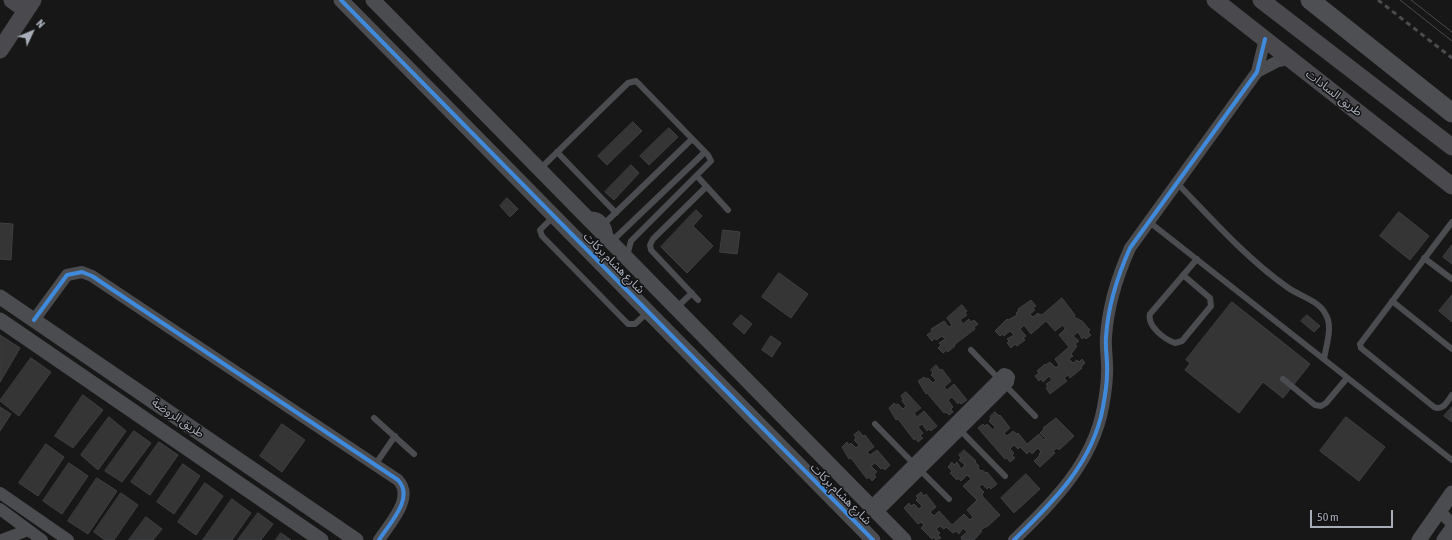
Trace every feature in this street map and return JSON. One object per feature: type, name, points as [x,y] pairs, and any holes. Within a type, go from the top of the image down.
[{"type":"main road","points":[[0,50],[30,5],[12,0]]},
{"type":"main road","name":"طريق السادات","points":[[1215,0],[1452,186]]},
{"type":"main road","points":[[1261,0],[1452,147]]},
{"type":"main road","points":[[1310,0],[1452,114]]},
{"type":"street","name":"شارع هشام بركات","points":[[340,0],[873,540]]},
{"type":"street","name":"شارع هشام بركات","points":[[373,0],[904,540]]},
{"type":"street","points":[[1257,72],[1265,39]]},
{"type":"street","points":[[1014,540],[1056,499],[1076,472],[1092,441],[1103,408],[1107,374],[1106,339],[1109,307],[1120,269],[1130,248],[1176,182],[1257,72],[1267,66],[1289,59]]},
{"type":"street","points":[[429,90],[446,74]]},
{"type":"street","points":[[34,320],[63,278],[77,272],[87,274],[398,480],[405,492],[404,501],[379,540]]},
{"type":"street","name":"طريق الروضة","points":[[0,297],[356,540]]},
{"type":"street","name":"طريق الروضة","points":[[0,320],[321,540]]},
{"type":"street","points":[[917,467],[960,430],[1002,382]]},
{"type":"street","points":[[874,510],[1002,382]]},
{"type":"street","points":[[774,439],[789,422]]},
{"type":"street","points":[[0,493],[68,540]]},
{"type":"street","points":[[1419,540],[1452,493]]},
{"type":"street","points":[[0,509],[42,540]]},
{"type":"street","points":[[1440,511],[1452,524]]},
{"type":"street","points":[[1444,540],[1452,529]]},
{"type":"street","points":[[2,540],[28,530]]},
{"type":"lane","points":[[540,169],[632,81],[639,84],[705,152],[711,161],[631,241],[627,258]]},
{"type":"lane","points":[[606,222],[692,139]]},
{"type":"lane","points":[[557,152],[616,213]]},
{"type":"lane","points":[[610,241],[705,152]]},
{"type":"lane","points":[[696,176],[728,210]]},
{"type":"lane","points":[[1176,182],[1253,260],[1287,287],[1321,307],[1327,315],[1329,324],[1324,359]]},
{"type":"lane","points":[[698,300],[652,250],[650,245],[653,239],[706,187]]},
{"type":"lane","points":[[586,216],[597,215],[606,222],[609,228],[610,241]]},
{"type":"lane","points":[[554,216],[540,230],[542,236],[628,324],[635,324],[648,312]]},
{"type":"lane","points":[[1148,221],[1452,460]]},
{"type":"lane","points":[[1452,222],[1361,341],[1360,346],[1434,407],[1438,409],[1442,408],[1452,395]]},
{"type":"lane","points":[[1424,258],[1452,279]]},
{"type":"lane","points":[[1183,275],[1208,296],[1211,306],[1182,341],[1175,343],[1151,326],[1149,318],[1150,314],[1196,259]]},
{"type":"lane","points":[[676,308],[692,293]]},
{"type":"lane","points":[[1392,301],[1452,349]]},
{"type":"lane","points":[[971,350],[1035,416]]},
{"type":"lane","points":[[1283,379],[1318,406],[1326,403],[1347,378]]},
{"type":"lane","points":[[374,418],[414,454]]},
{"type":"lane","points":[[875,424],[949,499]]},
{"type":"lane","points":[[960,430],[1005,476]]},
{"type":"lane","points":[[375,465],[395,436]]},
{"type":"building","points":[[633,122],[642,131],[607,165],[598,156]]},
{"type":"building","points":[[669,128],[678,137],[649,165],[640,156]]},
{"type":"building","points":[[631,165],[639,173],[614,200],[605,192]]},
{"type":"building","points":[[507,198],[518,209],[510,217],[500,206]]},
{"type":"building","points":[[696,210],[702,216],[693,226],[713,246],[687,273],[661,247]]},
{"type":"building","points":[[1399,212],[1429,236],[1410,260],[1380,236]]},
{"type":"building","points":[[0,223],[13,224],[11,260],[0,259]]},
{"type":"building","points":[[723,230],[740,232],[737,254],[720,252]]},
{"type":"building","points":[[1452,245],[1452,264],[1443,257]]},
{"type":"building","points":[[779,273],[808,294],[791,318],[762,297]]},
{"type":"building","points":[[1452,295],[1452,322],[1439,311]]},
{"type":"building","points":[[1062,298],[1075,315],[1074,317],[1082,321],[1090,330],[1088,332],[1091,335],[1086,339],[1084,337],[1082,339],[1078,332],[1073,336],[1079,341],[1075,344],[1077,346],[1071,354],[1073,356],[1069,359],[1073,363],[1077,360],[1079,362],[1082,359],[1085,363],[1081,367],[1082,368],[1070,378],[1068,375],[1064,378],[1067,381],[1050,394],[1046,388],[1048,387],[1046,384],[1052,380],[1049,376],[1043,382],[1041,379],[1039,381],[1035,376],[1039,373],[1037,371],[1045,364],[1046,365],[1050,362],[1056,368],[1059,365],[1055,359],[1069,347],[1059,335],[1065,329],[1063,325],[1055,331],[1046,321],[1031,334],[1024,325],[1020,329],[1026,336],[1023,338],[1025,340],[1017,346],[1015,344],[1011,348],[1007,343],[1009,341],[1007,339],[1014,335],[1010,331],[1004,336],[1003,334],[1000,336],[995,331],[1007,319],[1008,320],[1017,315],[1016,313],[1019,310],[1018,309],[1031,300],[1036,306],[1033,308],[1035,310],[1030,314],[1033,317],[1038,313],[1040,315],[1043,314]]},
{"type":"building","points":[[1232,302],[1310,364],[1283,398],[1263,382],[1239,413],[1185,370],[1190,363],[1186,360]]},
{"type":"building","points":[[962,305],[967,311],[965,313],[967,315],[960,320],[963,324],[969,319],[971,322],[974,320],[978,324],[974,327],[975,329],[954,345],[955,346],[948,352],[947,350],[943,353],[938,348],[941,345],[939,343],[945,339],[942,336],[936,340],[935,338],[932,341],[927,335],[932,331],[931,329],[944,321],[949,327],[952,325],[947,318]]},
{"type":"building","points":[[741,315],[752,324],[744,334],[733,324]]},
{"type":"building","points":[[1307,315],[1320,326],[1314,332],[1301,321]]},
{"type":"building","points":[[0,335],[20,348],[0,382]]},
{"type":"building","points":[[771,336],[781,343],[772,357],[762,350]]},
{"type":"building","points":[[31,358],[51,372],[19,416],[0,401]]},
{"type":"building","points":[[936,365],[940,370],[942,369],[951,381],[944,387],[947,390],[954,384],[967,400],[961,404],[959,402],[958,404],[952,397],[948,400],[953,407],[951,409],[953,412],[949,415],[946,412],[944,413],[927,393],[926,394],[918,381],[924,377],[926,379],[928,378],[933,383],[936,380],[931,375],[933,373],[931,370]]},
{"type":"building","points":[[906,392],[921,408],[914,413],[917,417],[924,411],[937,426],[931,431],[929,429],[927,431],[922,424],[918,427],[923,433],[920,436],[923,438],[918,442],[915,438],[914,440],[898,419],[896,420],[889,408],[894,403],[896,405],[898,404],[903,409],[906,406],[902,401],[903,399],[901,396]]},
{"type":"building","points":[[83,395],[103,410],[73,448],[55,436]]},
{"type":"building","points":[[0,407],[11,414],[0,431]]},
{"type":"building","points":[[1452,407],[1452,422],[1444,416]]},
{"type":"building","points":[[995,412],[999,416],[1000,415],[1010,428],[1004,433],[1007,436],[1013,431],[1017,434],[1018,433],[1027,444],[1039,434],[1044,440],[1046,439],[1040,433],[1044,429],[1043,428],[1056,418],[1074,436],[1059,450],[1057,448],[1053,451],[1055,453],[1040,467],[1034,461],[1041,452],[1038,448],[1032,454],[1030,451],[1027,454],[1020,447],[1018,449],[1014,445],[1010,449],[1014,453],[1012,455],[1015,458],[1010,462],[1007,458],[1005,459],[978,428],[983,424],[985,426],[987,424],[993,430],[995,427],[989,421],[991,419],[990,417]]},
{"type":"building","points":[[109,417],[126,431],[98,470],[81,455]]},
{"type":"building","points":[[1346,417],[1385,447],[1359,481],[1320,451]]},
{"type":"building","points":[[282,424],[305,440],[282,472],[260,456]]},
{"type":"building","points":[[134,431],[151,443],[122,482],[105,471]]},
{"type":"building","points":[[859,431],[863,436],[865,435],[874,447],[867,452],[870,455],[877,450],[890,465],[885,470],[883,468],[881,469],[875,463],[871,466],[877,472],[874,474],[876,477],[872,481],[869,477],[867,479],[851,458],[849,459],[842,447],[847,442],[849,445],[851,443],[856,448],[859,445],[854,440],[856,438],[854,435]]},
{"type":"building","points":[[159,442],[178,455],[150,495],[131,482]]},
{"type":"building","points":[[46,444],[64,457],[38,496],[19,483]]},
{"type":"building","points":[[964,450],[976,461],[975,462],[979,466],[978,468],[981,471],[987,472],[997,484],[991,489],[989,487],[987,489],[982,484],[979,487],[984,492],[982,494],[983,497],[1000,515],[988,526],[980,530],[982,531],[974,540],[962,540],[961,537],[967,532],[963,528],[959,534],[956,531],[953,533],[946,527],[944,529],[940,526],[936,529],[940,533],[938,535],[941,538],[936,540],[933,537],[932,539],[921,528],[924,525],[921,522],[918,524],[904,508],[909,503],[911,506],[914,504],[919,509],[922,506],[916,500],[918,498],[916,496],[921,492],[924,496],[926,494],[936,507],[930,512],[934,516],[939,511],[952,525],[964,514],[970,520],[973,517],[967,510],[977,500],[963,486],[971,479],[967,475],[961,481],[958,478],[957,480],[950,473],[952,471],[948,467],[952,462],[954,465],[957,462],[961,469],[965,465],[959,460],[961,458],[959,455]]},
{"type":"building","points":[[69,463],[88,476],[62,514],[43,501]]},
{"type":"building","points":[[183,464],[200,476],[174,514],[157,502]]},
{"type":"building","points":[[1026,474],[1040,489],[1014,513],[1001,498]]},
{"type":"building","points":[[97,478],[117,491],[88,534],[68,521]]},
{"type":"building","points":[[205,483],[223,496],[196,535],[178,522]]},
{"type":"building","points":[[121,493],[138,505],[114,540],[105,540],[94,532]]},
{"type":"building","points":[[232,499],[251,513],[232,540],[203,540]]},
{"type":"building","points":[[258,513],[273,524],[261,540],[238,540]]},
{"type":"building","points":[[146,517],[162,529],[153,540],[129,540]]},
{"type":"building","points":[[281,533],[291,540],[276,540]]},
{"type":"tram line","points":[[1400,0],[1452,41]]},
{"type":"tram line","points":[[1411,0],[1452,32]]},
{"type":"railway","points":[[1378,0],[1452,58]]},
{"type":"cycle path","points":[[341,0],[873,540]]},
{"type":"cycle path","points":[[1014,540],[1057,496],[1081,464],[1098,427],[1107,382],[1106,342],[1111,302],[1117,280],[1130,248],[1257,72],[1265,39]]},
{"type":"cycle path","points":[[34,320],[67,275],[82,272],[92,276],[398,480],[404,495],[402,503],[399,511],[379,540]]}]
